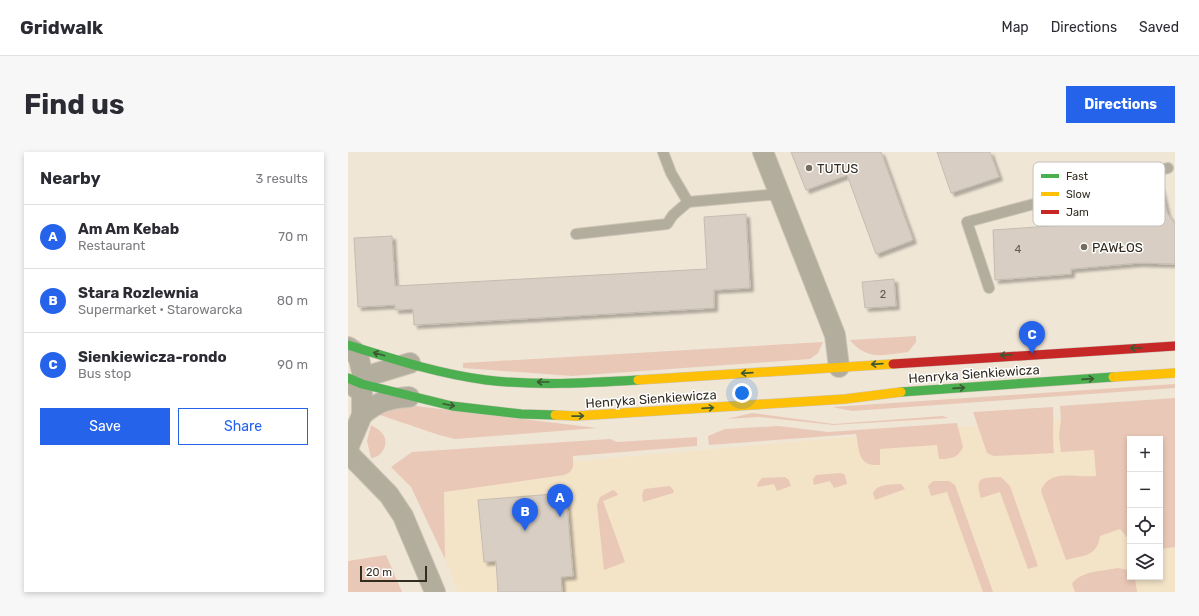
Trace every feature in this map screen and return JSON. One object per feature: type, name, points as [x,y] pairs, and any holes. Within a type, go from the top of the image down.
[{"type":"main road","name":"Henryka Sienkiewicza","points":[[348,346],[410,363],[505,382],[610,382],[1175,346]]},
{"type":"main road","name":"Henryka Sienkiewicza","points":[[353,386],[452,406],[488,411],[576,416],[845,399],[920,390],[1175,373]]},
{"type":"street","points":[[763,152],[835,335],[839,367]]},
{"type":"street","points":[[348,346],[359,360],[362,372],[353,386],[362,415]]},
{"type":"street","points":[[353,386],[374,374],[410,363]]},
{"type":"street","points":[[348,448],[362,415],[382,401],[393,398],[411,397]]},
{"type":"street","points":[[348,453],[389,495],[403,516],[435,592]]},
{"type":"lane","points":[[663,152],[671,173],[688,202]]},
{"type":"lane","points":[[576,234],[667,224],[673,215],[688,202],[779,194]]},
{"type":"lane","points":[[989,288],[967,222],[1033,204]]},
{"type":"shaded area","points":[[916,336],[916,342],[908,352],[884,355],[869,354],[856,347],[850,340]]},
{"type":"shaded area","points":[[823,342],[818,353],[810,359],[572,376],[463,368],[463,363]]},
{"type":"shaded area","points":[[1175,384],[1175,388],[852,411],[832,407]]},
{"type":"shaded area","points":[[1175,398],[1175,547],[1163,549],[1163,436],[1127,436],[1127,537],[1120,529],[1100,536],[1093,552],[1084,556],[1066,560],[1041,491],[1050,479],[1057,477],[1096,476],[1094,450],[1061,452],[1059,435],[1061,420],[1060,406]]},
{"type":"shaded area","points":[[408,405],[597,428],[455,439],[380,415],[391,408]]},
{"type":"shaded area","points":[[1053,407],[1054,453],[994,456],[987,453],[973,412]]},
{"type":"shaded area","points":[[1175,408],[1175,592],[458,592],[445,559],[444,473]]},
{"type":"shaded area","points":[[752,413],[834,424],[942,416],[949,418],[833,425],[759,417],[727,419]]},
{"type":"shaded area","points":[[957,423],[963,447],[956,456],[947,459],[939,459],[937,445],[880,449],[880,465],[873,465],[863,460],[859,452],[856,434],[709,445],[708,436],[725,429],[779,426],[828,432]]},
{"type":"shaded area","points":[[371,425],[379,430],[383,435],[385,443],[384,448],[379,455],[371,458],[367,441]]},
{"type":"shaded area","points":[[697,437],[697,446],[573,456],[572,470],[568,474],[564,475],[444,492],[445,559],[411,487],[391,467],[412,452],[610,439],[617,442]]},
{"type":"shaded area","points":[[841,473],[845,475],[847,484],[834,488],[830,481],[814,485],[813,479],[816,475]]},
{"type":"shaded area","points":[[785,477],[789,480],[791,486],[777,491],[774,484],[758,487],[757,484],[762,478]]},
{"type":"shaded area","points":[[1001,477],[1010,486],[1038,566],[1028,569],[1000,492],[981,498],[978,486],[979,482],[984,478]]},
{"type":"shaded area","points":[[933,481],[949,481],[955,485],[993,592],[983,592],[947,492],[931,496],[928,486]]},
{"type":"shaded area","points":[[901,484],[905,489],[875,500],[873,493],[881,486]]},
{"type":"shaded area","points":[[670,486],[674,491],[673,493],[643,502],[642,495],[644,489]]},
{"type":"shaded area","points":[[613,490],[618,495],[603,501],[625,562],[604,570],[597,505],[600,497]]},
{"type":"shaded area","points":[[386,555],[402,592],[348,592],[348,561]]},
{"type":"shaded area","points":[[1118,568],[1127,570],[1127,580],[1135,580],[1137,592],[1075,592],[1072,584],[1080,576],[1092,572]]},
{"type":"building","points":[[791,152],[881,152],[913,240],[876,254],[847,175],[806,190]]},
{"type":"building","points":[[937,152],[990,152],[999,177],[951,193]]},
{"type":"building","name":"PAWŁOS","points":[[1165,204],[1167,213],[1175,224],[1175,264],[1139,263],[1071,269],[1071,274],[995,280],[993,230],[1051,226],[1165,226]]},
{"type":"building","points":[[746,214],[750,288],[714,290],[714,308],[414,325],[413,309],[395,310],[395,305],[358,307],[354,238],[392,236],[395,286],[707,269],[704,217]]},
{"type":"building","points":[[894,279],[896,306],[865,308],[862,282]]},
{"type":"building","points":[[566,493],[573,576],[561,577],[562,592],[498,592],[496,561],[484,562],[478,500]]},
{"type":"traffic: fast","points":[[348,345],[434,370],[486,380],[524,383],[581,383],[638,380]]},
{"type":"traffic: fast","points":[[901,392],[1113,377]]},
{"type":"traffic: fast","points":[[348,378],[362,384],[452,406],[521,414],[555,415]]},
{"type":"traffic: slow","points":[[638,380],[893,364]]},
{"type":"traffic: slow","points":[[1113,377],[1175,373]]},
{"type":"traffic: slow","points":[[555,415],[576,416],[845,399],[901,392]]},
{"type":"traffic: jam","points":[[893,364],[1175,346]]},
{"type":"place","name":"TUTUS","points":[[809,168]]},
{"type":"place","name":"PAWŁOS","points":[[1084,247]]},
{"type":"place","name":"Sienkiewicza-rondo","points":[[1032,354]]},
{"type":"place","name":"Am Am Kebab","points":[[560,517]]},
{"type":"place","name":"Stara Rozlewnia","points":[[525,531]]}]
